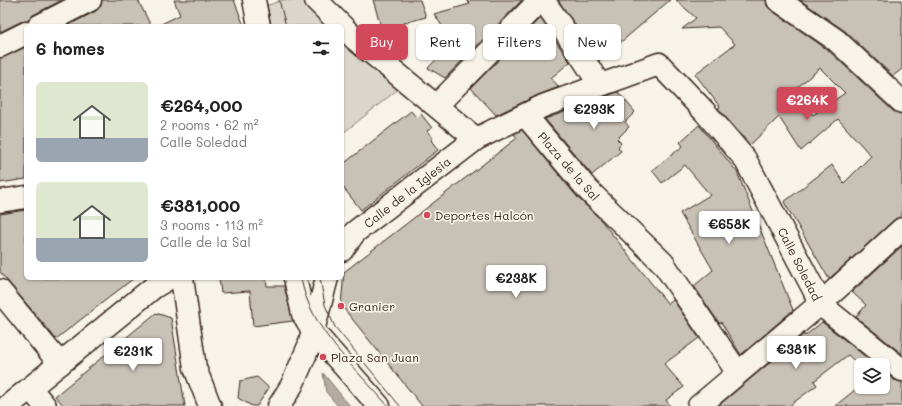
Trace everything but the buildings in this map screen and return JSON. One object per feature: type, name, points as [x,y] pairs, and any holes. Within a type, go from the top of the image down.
[{"type":"street","points":[[43,24],[90,0]]},
{"type":"street","points":[[254,0],[259,24]]},
{"type":"street","points":[[316,0],[340,24]]},
{"type":"street","points":[[437,105],[542,0],[565,31],[600,85]]},
{"type":"street","points":[[778,0],[836,40],[902,102]]},
{"type":"street","points":[[344,28],[355,39],[437,105],[476,139]]},
{"type":"street","points":[[0,46],[24,34]]},
{"type":"street","name":"Calle de la Iglesia","points":[[344,247],[355,232],[476,139],[526,116],[543,106],[659,64]]},
{"type":"street","name":"Calle Soledad","points":[[659,64],[705,112],[745,159],[820,304],[902,370]]},
{"type":"street","name":"Plaza de la Sal","points":[[526,116],[588,190],[662,263],[738,373]]},
{"type":"street","points":[[0,201],[24,197]]},
{"type":"street","points":[[698,406],[820,304],[902,229]]},
{"type":"street","points":[[8,406],[154,287],[166,280]]},
{"type":"street","points":[[182,280],[195,368],[210,406]]},
{"type":"street","points":[[294,280],[303,314],[314,332],[379,406]]},
{"type":"street","points":[[279,406],[305,357],[314,332],[327,280]]},
{"type":"street","points":[[0,291],[60,364]]},
{"type":"street","points":[[30,388],[44,406]]},
{"type":"shaded area","points":[[283,0],[316,0],[343,24],[259,24],[257,9]]},
{"type":"shaded area","points":[[344,25],[356,36],[356,60],[383,60],[407,82],[344,132]]},
{"type":"shaded area","points":[[323,373],[350,406],[338,406],[326,392]]},
{"type":"tram line","points":[[266,0],[271,24]]},
{"type":"tram line","points":[[279,0],[285,24]]},
{"type":"tram line","points":[[302,280],[306,297],[324,331],[348,362],[388,406]]},
{"type":"tram line","points":[[320,280],[325,305],[335,327],[400,406]]},
{"type":"place","name":"Deportes Halcón","points":[[427,215]]},
{"type":"place","name":"Granier","points":[[341,306]]},
{"type":"place","name":"Plaza San Juan","points":[[323,357]]}]
